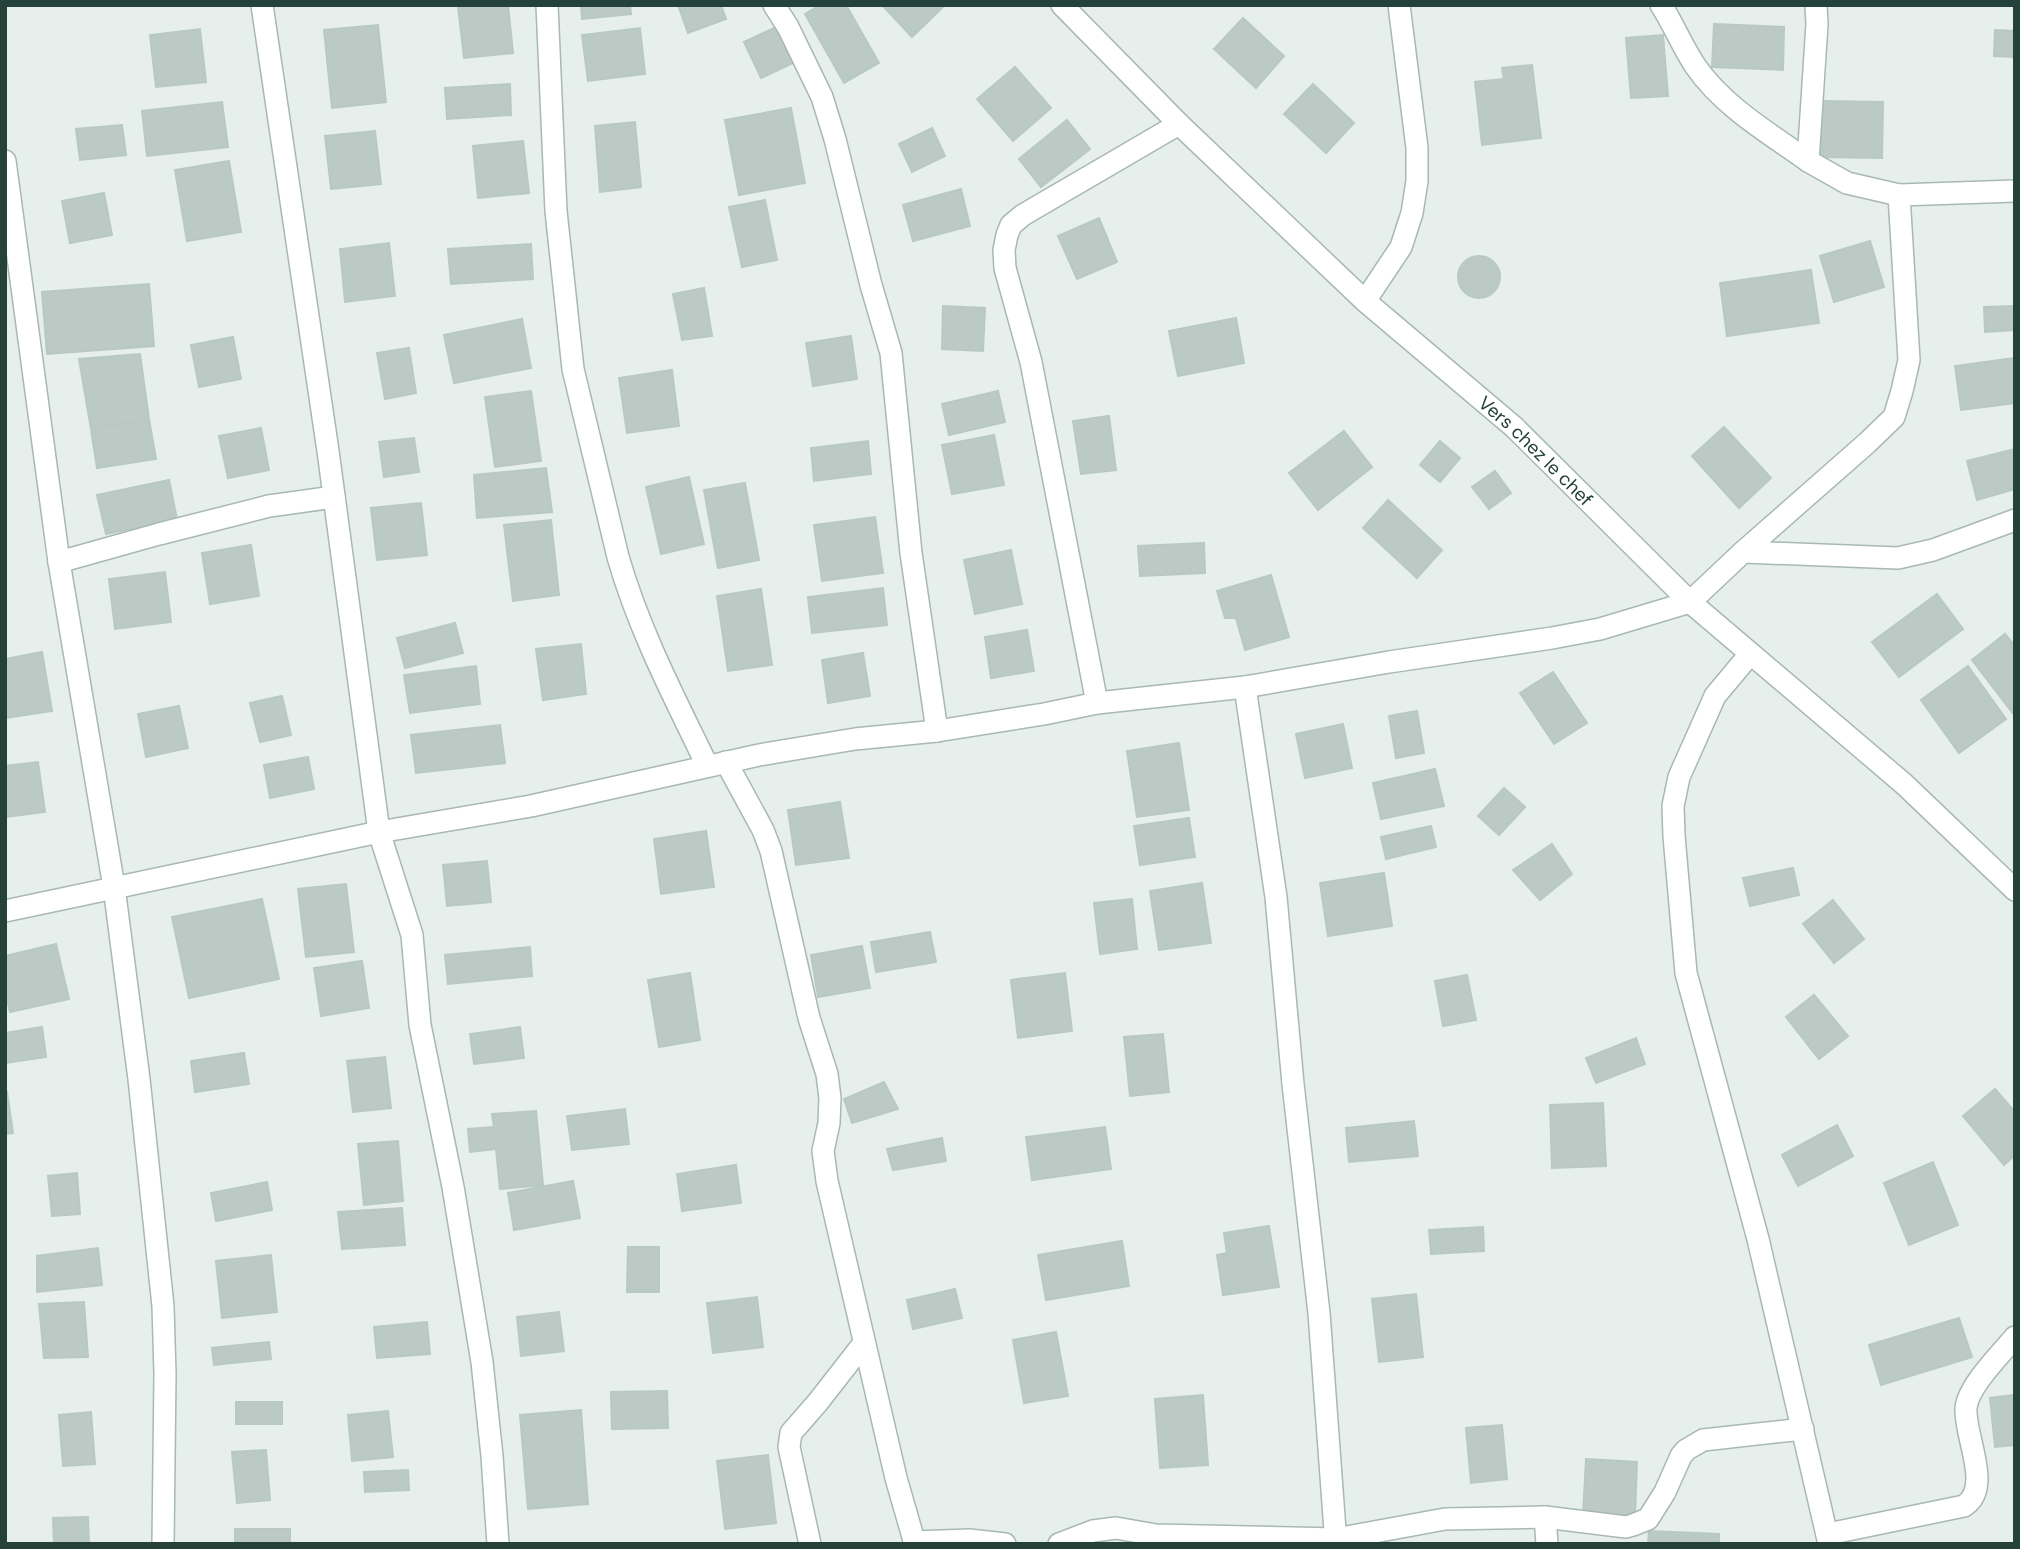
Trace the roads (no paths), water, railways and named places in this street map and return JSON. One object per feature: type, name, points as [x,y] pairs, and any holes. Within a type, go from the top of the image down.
[{"type":"street","points":[[262,5],[334,497],[379,832],[412,935],[420,1026],[453,1186],[482,1362],[498,1544]]},
{"type":"street","points":[[547,5],[556,211],[573,369],[626,586],[647,640],[716,764],[763,831],[771,851],[810,1018],[827,1074],[829,1123],[823,1151],[827,1181],[896,1478],[915,1543],[969,1540],[1005,1544]]},
{"type":"street","points":[[774,5],[788,27],[822,97],[891,353],[911,553],[937,731]]},
{"type":"street","name":"Vers chez le chef","points":[[1062,5],[1179,124],[1364,300],[1514,427],[1690,602],[1904,785],[2015,890]]},
{"type":"street","points":[[1364,300],[1401,247],[1412,213],[1417,181],[1417,148],[1399,5]]},
{"type":"street","points":[[1661,5],[1696,67],[1726,100],[1808,161],[1847,183],[1899,195],[2015,191]]},
{"type":"street","points":[[1808,161],[1816,5]]},
{"type":"street","points":[[1097,703],[1031,362],[1004,268],[1004,250],[1011,225],[1023,215],[1179,124]]},
{"type":"street","points":[[5,161],[58,562],[114,887],[139,1079],[163,1306],[163,1544]]},
{"type":"street","points":[[5,911],[379,832],[531,806],[716,764],[855,739],[937,731],[1097,703],[1245,687],[1564,636],[1600,629],[1690,602],[1894,417],[1909,360],[1899,195]]},
{"type":"street","points":[[58,562],[268,506],[334,497]]},
{"type":"street","points":[[1743,552],[1898,558],[1933,550],[2015,520]]},
{"type":"street","points":[[1750,654],[1715,696],[1679,777],[1673,806],[1686,973],[1758,1239],[1828,1539],[1969,1503],[1977,1491],[1977,1477],[1966,1406],[1976,1385],[2015,1337]]},
{"type":"street","points":[[1245,687],[1276,897],[1293,1084],[1319,1312],[1336,1541]]},
{"type":"street","points":[[810,1544],[789,1447],[791,1433],[864,1343]]},
{"type":"street","points":[[1059,1544],[1093,1531],[1116,1528],[1156,1535],[1336,1541],[1445,1519],[1545,1517],[1626,1527],[1648,1519],[1665,1492],[1681,1456],[1693,1445],[1703,1440],[1803,1429]]},
{"type":"street","points":[[1545,1517],[1546,1544]]}]
